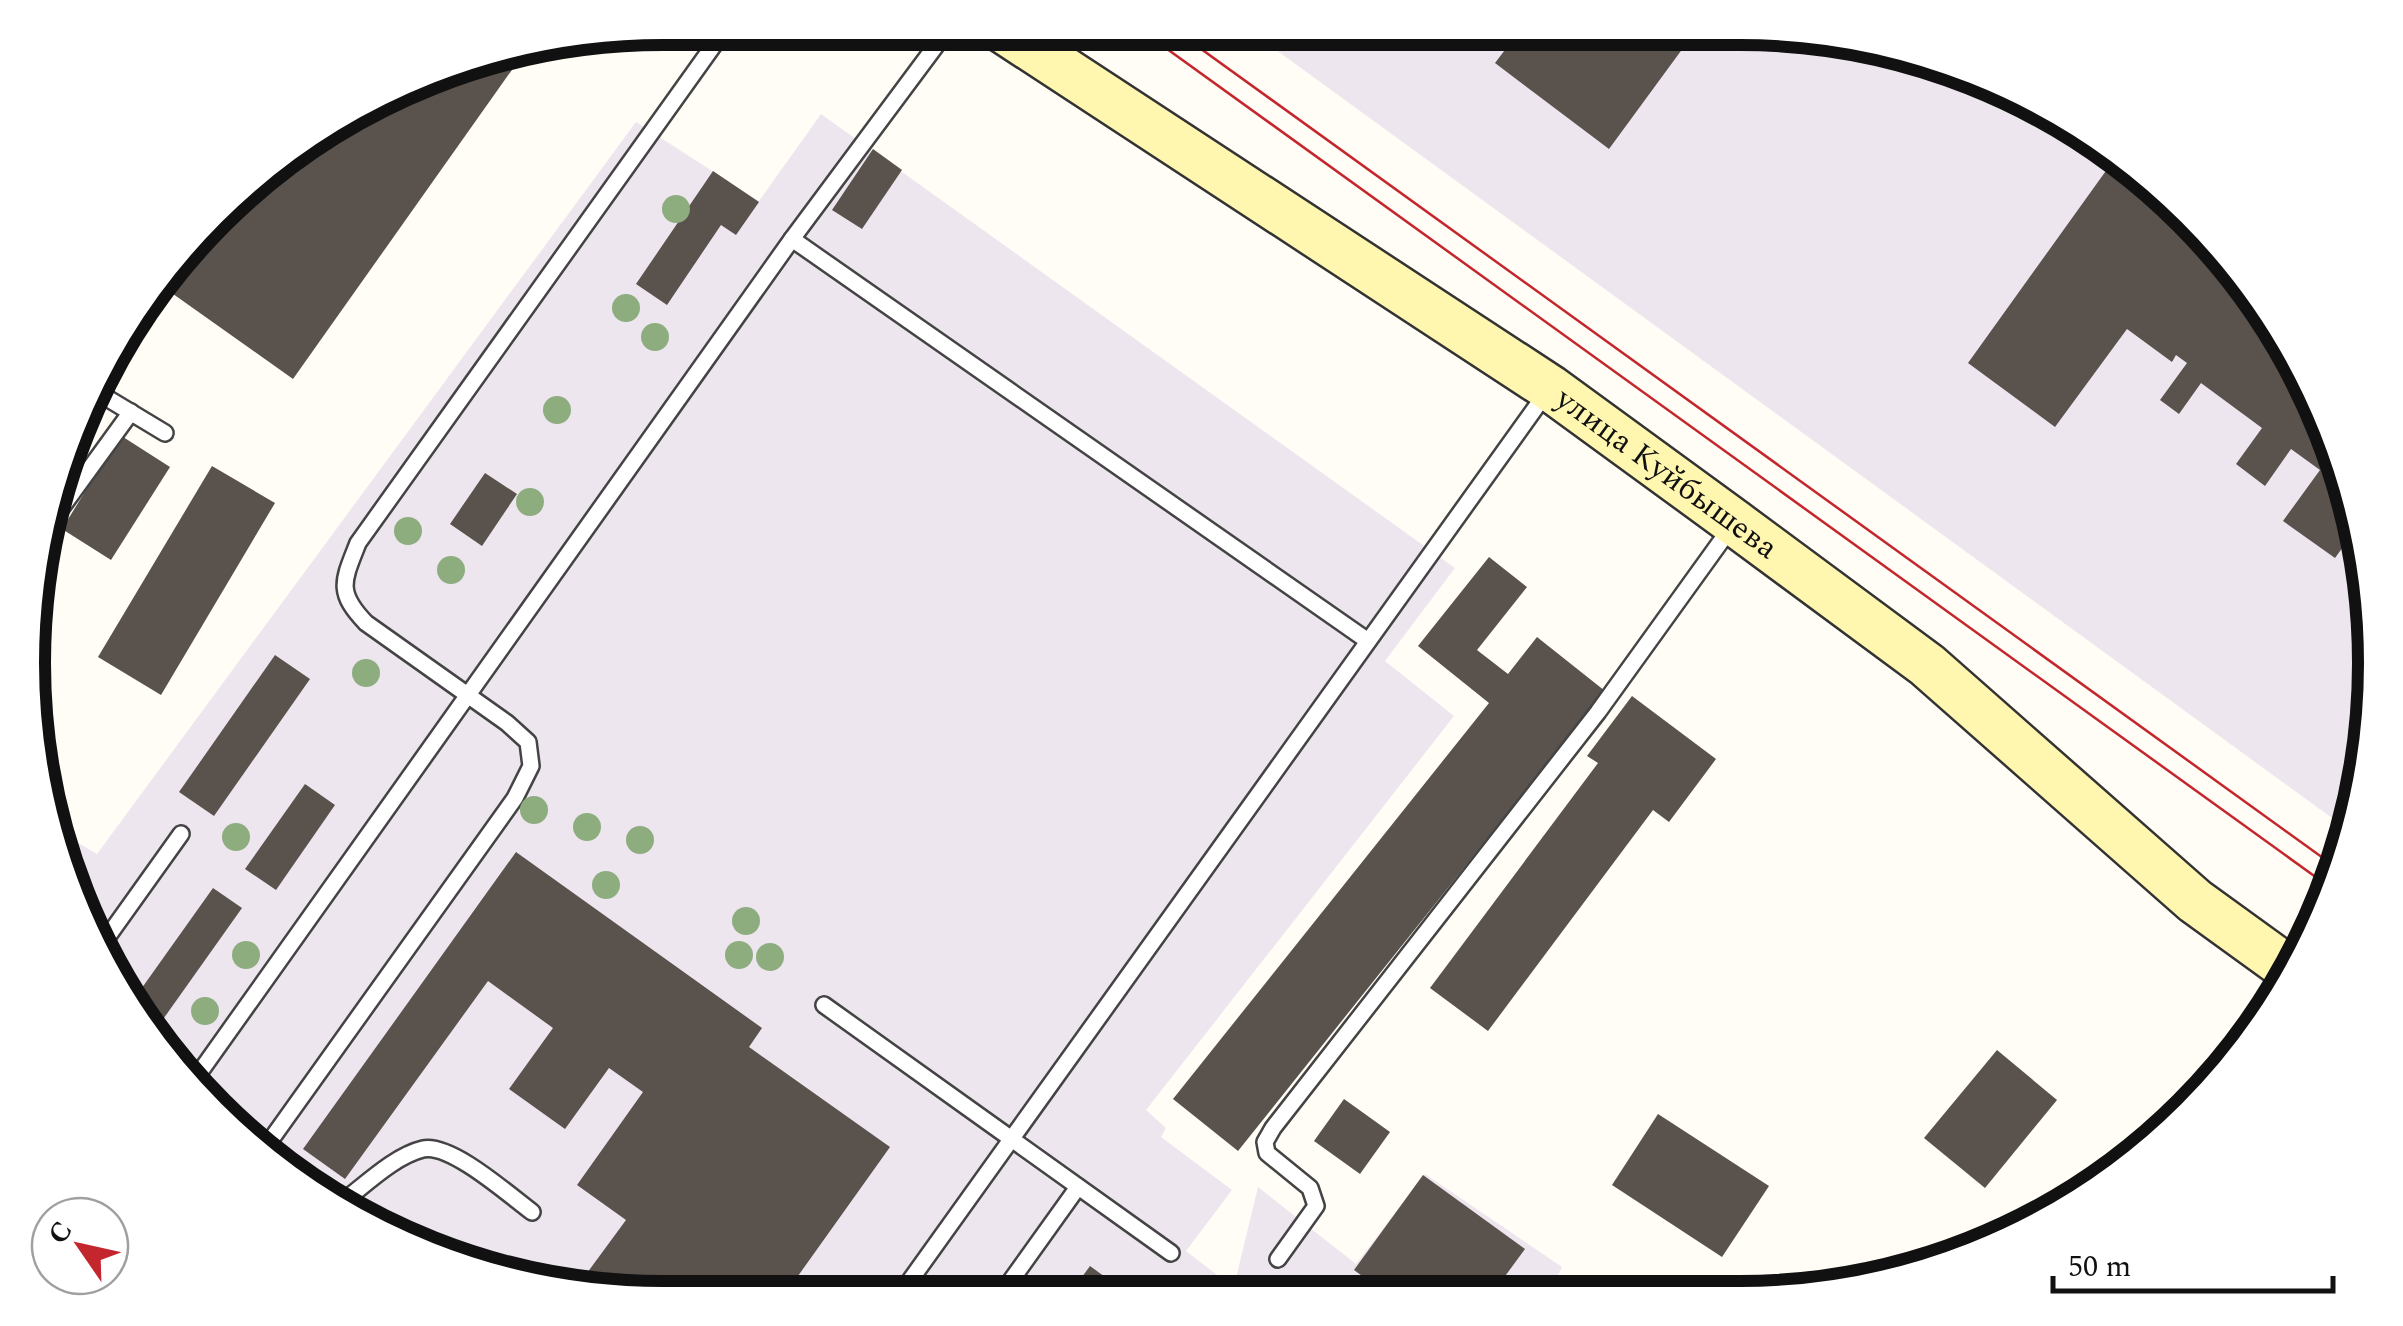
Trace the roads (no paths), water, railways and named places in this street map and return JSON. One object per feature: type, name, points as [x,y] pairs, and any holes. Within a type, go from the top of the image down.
[{"type":"main road","name":"улица Куйбышева","points":[[1026,45],[1550,388],[1735,523],[1927,665],[2194,901],[2280,963]]},
{"type":"lane","points":[[271,1140],[515,798],[531,766],[528,742],[366,623],[347,603],[344,579],[358,543],[714,45]]},
{"type":"lane","points":[[200,1072],[792,239],[936,45]]},
{"type":"lane","points":[[792,239],[1368,641]]},
{"type":"lane","points":[[910,1281],[1550,388]]},
{"type":"lane","points":[[106,397],[165,433]]},
{"type":"lane","points":[[67,500],[130,412]]},
{"type":"lane","points":[[1278,1260],[1316,1206],[1310,1188],[1267,1153],[1265,1142],[1272,1128],[1598,712],[1735,523]]},
{"type":"lane","points":[[109,935],[181,834]]},
{"type":"lane","points":[[824,1005],[1171,1253]]},
{"type":"lane","points":[[350,1196],[410,1154],[426,1148],[457,1158],[532,1212]]},
{"type":"lane","points":[[1011,1281],[1078,1186]]},
{"type":"tram line","points":[[1162,45],[2319,879]]},
{"type":"tram line","points":[[1196,45],[2326,860]]}]
